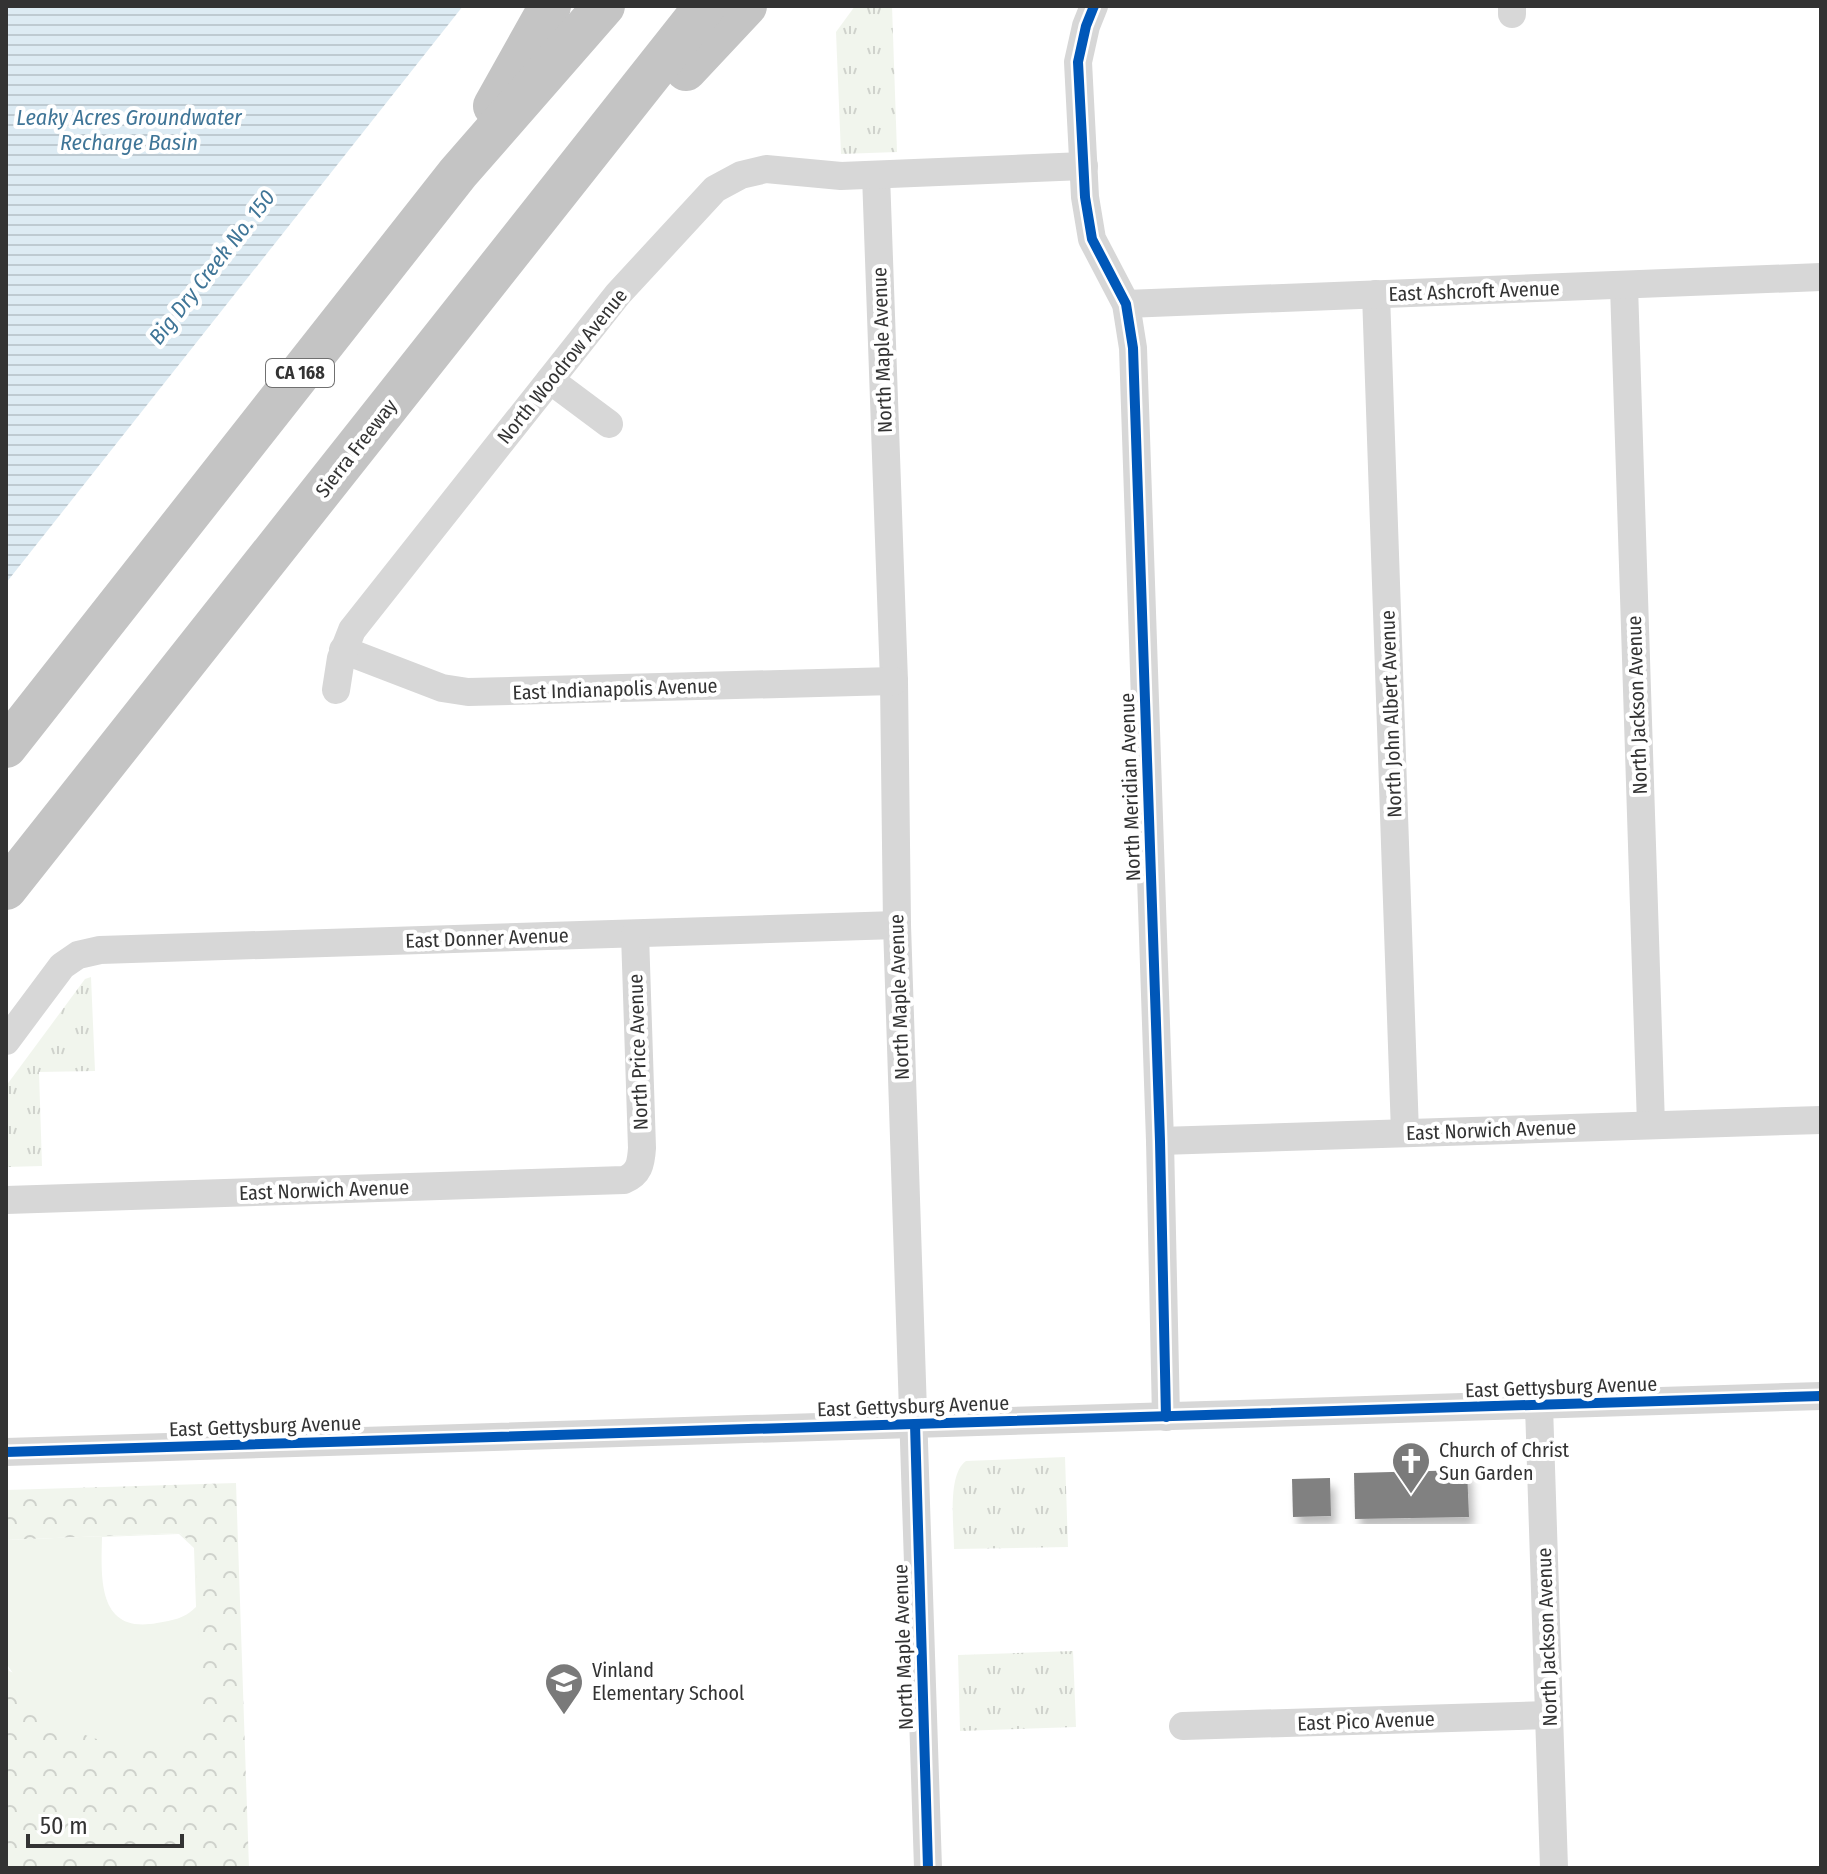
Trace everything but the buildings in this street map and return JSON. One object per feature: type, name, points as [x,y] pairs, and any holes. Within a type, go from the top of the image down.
[{"type":"highway","points":[[458,173],[550,6]]},
{"type":"highway","name":"CA 168","points":[[6,747],[458,173],[604,6]]},
{"type":"highway","name":"Sierra Freeway","points":[[6,889],[705,6]]},
{"type":"highway","points":[[594,148],[649,111],[746,6]]},
{"type":"street","name":"North Meridian Avenue","points":[[1094,6],[1078,62],[1092,239],[1126,304],[1133,348],[1160,1141],[1166,1417]]},
{"type":"street","name":"North Woodrow Avenue","points":[[336,690],[343,650],[352,630],[618,294],[715,189],[741,175],[766,169],[841,176],[1084,166]]},
{"type":"street","name":"North Maple Avenue","points":[[876,175],[894,681],[897,925],[928,1868]]},
{"type":"street","name":"East Ashcroft Avenue","points":[[1126,304],[1821,277]]},
{"type":"street","name":"North Jackson Avenue","points":[[1624,286],[1651,1125]]},
{"type":"street","name":"North John Albert Avenue","points":[[1376,294],[1405,1133]]},
{"type":"street","points":[[550,380],[609,424]]},
{"type":"street","name":"East Indianapolis Avenue","points":[[343,650],[442,688],[468,692],[894,681]]},
{"type":"street","name":"East Donner Avenue","points":[[6,1041],[62,966],[78,955],[100,950],[897,925]]},
{"type":"street","name":"North Price Avenue","points":[[635,934],[642,1148],[638,1170]]},
{"type":"street","name":"East Norwich Avenue","points":[[1160,1141],[1821,1120]]},
{"type":"street","name":"East Norwich Avenue","points":[[6,1200],[624,1180],[638,1170]]},
{"type":"street","name":"East Gettysburg Avenue","points":[[6,1452],[1821,1396]]},
{"type":"street","name":"North Jackson Avenue","points":[[1539,1406],[1554,1868]]},
{"type":"street","name":"East Pico Avenue","points":[[1183,1726],[1549,1715]]},
{"type":"green space","points":[[855,6],[892,6],[897,152],[841,154],[836,32]]},
{"type":"green space","points":[[91,977],[95,1071],[39,1072],[42,1166],[6,1167],[6,1086],[85,979]]},
{"type":"green space","points":[[1065,1457],[1068,1547],[954,1549],[954,1488],[960,1468],[966,1461]]},
{"type":"green space","points":[[236,1483],[249,1868],[6,1868],[6,1663],[9,1671],[201,1746],[195,1547],[180,1533],[6,1540],[6,1490]]},
{"type":"green space","points":[[180,1533],[196,1547],[202,1746],[150,1748],[122,1745],[65,1727],[38,1710],[6,1663],[6,1540]],"holes":[[[179,1534],[194,1548],[196,1607],[192,1611],[173,1620],[138,1624],[123,1620],[113,1612],[103,1586],[102,1537]]]},
{"type":"green space","points":[[1073,1651],[1076,1727],[960,1731],[958,1655]]},
{"type":"water","name":"Leaky Acres Groundwater Recharge Basin","points":[[6,6],[463,6],[6,583]]},
{"type":"cycle path","points":[[1094,6],[1078,62],[1085,197],[1092,239],[1126,304],[1133,348],[1160,1141],[1166,1417]]},
{"type":"cycle path","points":[[6,1452],[1821,1396]]},
{"type":"cycle path","points":[[915,1424],[928,1868]]},
{"type":"place","name":"Church of Christ Sun Garden","points":[[1411,1495]]},
{"type":"place","name":"Vinland Elementary School","points":[[564,1716]]},
{"type":"water label","name":"Big Dry Creek No. 150","points":[[212,267]]}]
